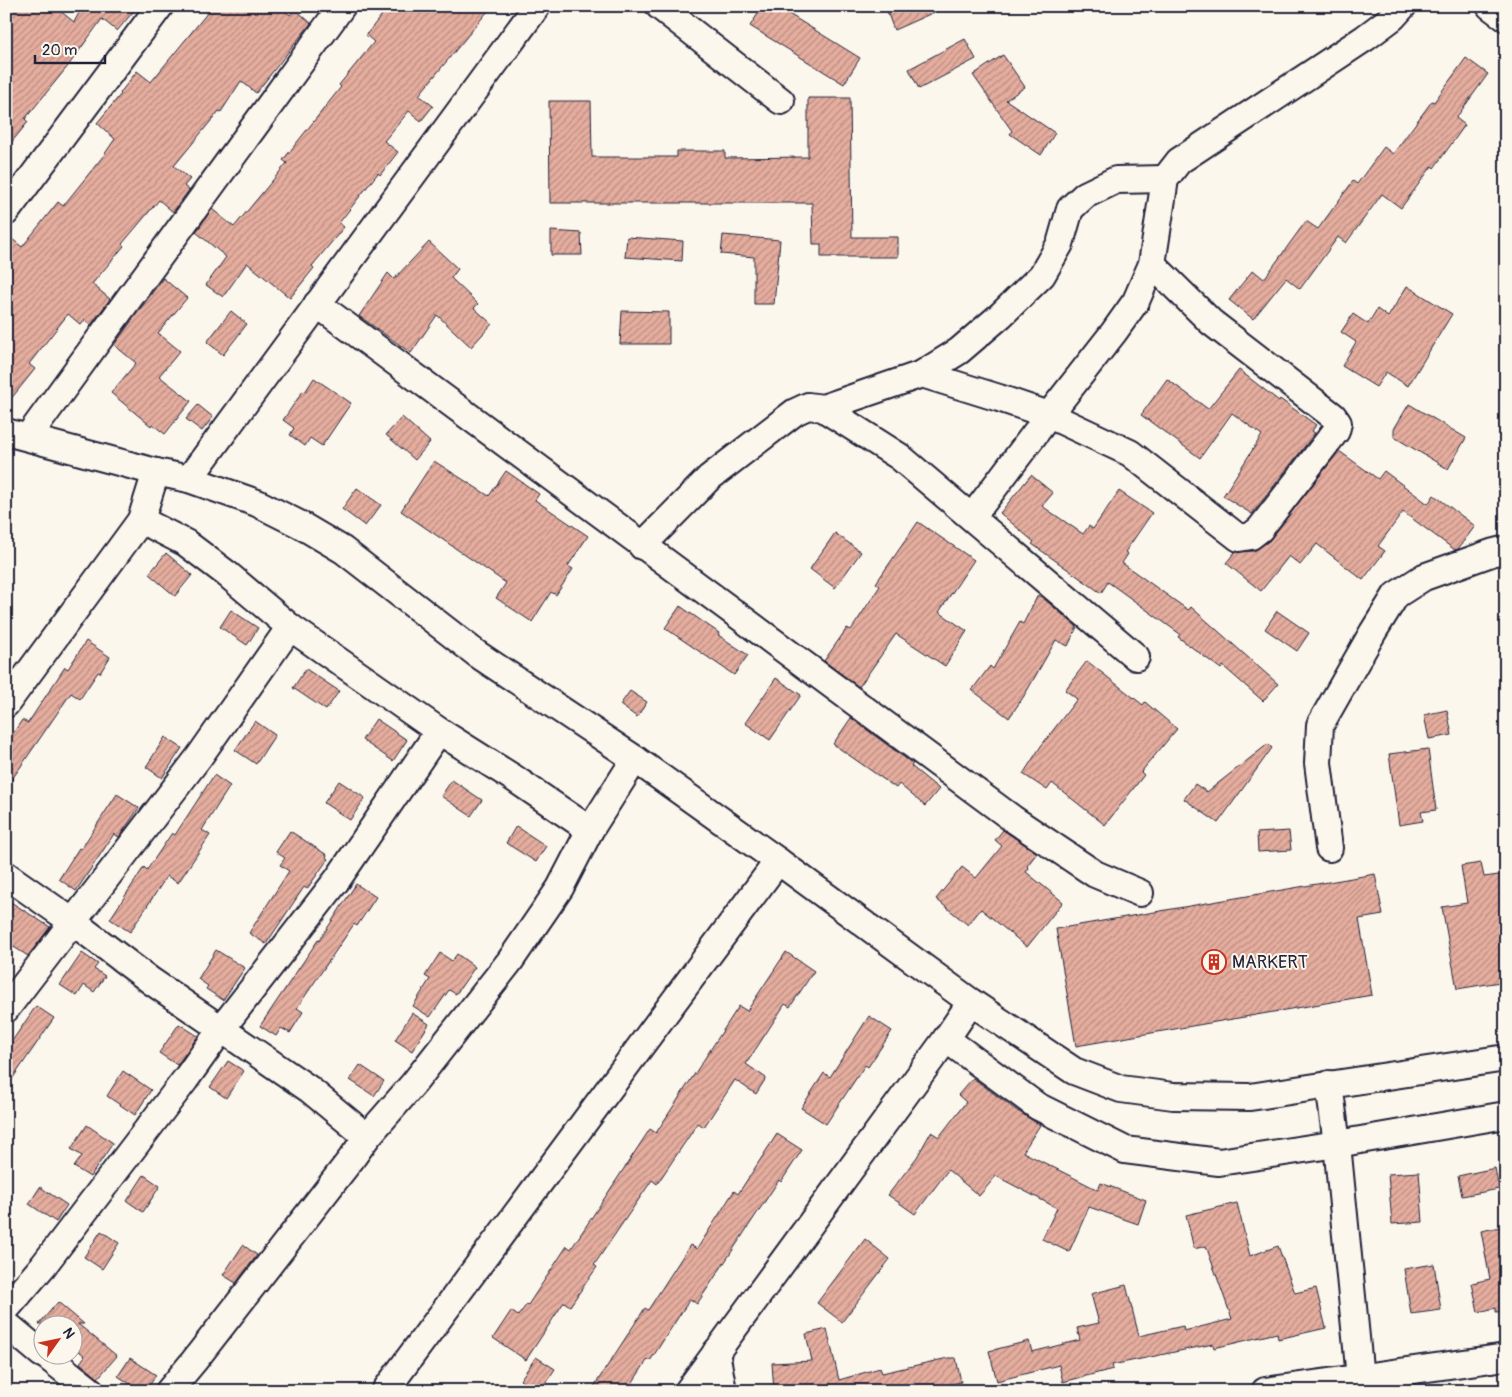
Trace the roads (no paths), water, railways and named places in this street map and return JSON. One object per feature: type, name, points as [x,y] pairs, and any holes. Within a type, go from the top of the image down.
[{"type":"street","points":[[6,212],[160,6]]},
{"type":"street","points":[[342,6],[17,435],[189,479],[257,503],[299,524],[343,550],[477,654],[635,759],[971,1002],[1074,1071],[1121,1089],[1173,1096],[1250,1097],[1506,1058]]},
{"type":"street","points":[[189,479],[537,6]]},
{"type":"street","points":[[659,6],[781,101]]},
{"type":"street","points":[[972,518],[1136,301],[1152,264],[1165,179],[1179,161],[1365,38],[1393,17],[1403,6]]},
{"type":"street","points":[[1490,6],[1506,18]]},
{"type":"street","points":[[824,408],[922,374],[959,351],[1042,275],[1060,244],[1070,209],[1085,195],[1116,180],[1165,179]]},
{"type":"street","points":[[922,374],[1049,415],[1130,452],[1239,538],[1251,536],[1260,529],[1336,431],[1338,423],[1333,416],[1211,322],[1152,264]]},
{"type":"street","points":[[317,304],[1013,819],[1095,874],[1140,893]]},
{"type":"street","points":[[642,546],[709,478],[795,412],[808,406],[824,408],[900,457],[1136,657]]},
{"type":"street","points":[[6,704],[141,520],[156,472]]},
{"type":"street","points":[[141,520],[186,543],[227,574],[290,627],[439,731],[512,777],[590,830]]},
{"type":"street","points":[[1329,848],[1318,763],[1320,725],[1372,632],[1396,595],[1424,577],[1506,549]]},
{"type":"street","points":[[6,1009],[199,758],[290,627]]},
{"type":"street","points":[[6,1309],[49,1258],[185,1080],[222,1028],[337,880],[439,731]]},
{"type":"street","points":[[169,1391],[310,1213],[366,1137],[414,1083],[510,961],[560,888],[590,830],[635,759]]},
{"type":"street","points":[[385,1391],[778,861]]},
{"type":"street","points":[[6,875],[73,922],[151,981],[309,1089],[366,1137]]},
{"type":"street","points":[[688,1391],[946,1039],[971,1002]]},
{"type":"street","points":[[946,1039],[1037,1106],[1125,1150],[1219,1162],[1506,1115]]},
{"type":"street","points":[[1329,1084],[1337,1144],[1361,1384]]},
{"type":"street","points":[[6,1324],[32,1345]]},
{"type":"street","points":[[716,1352],[723,1391]]},
{"type":"street","points":[[1265,1391],[1361,1384],[1506,1357]]},
{"type":"street","points":[[56,1364],[91,1391]]},
{"type":"place","name":"MARKERT","points":[[1214,962]]}]
